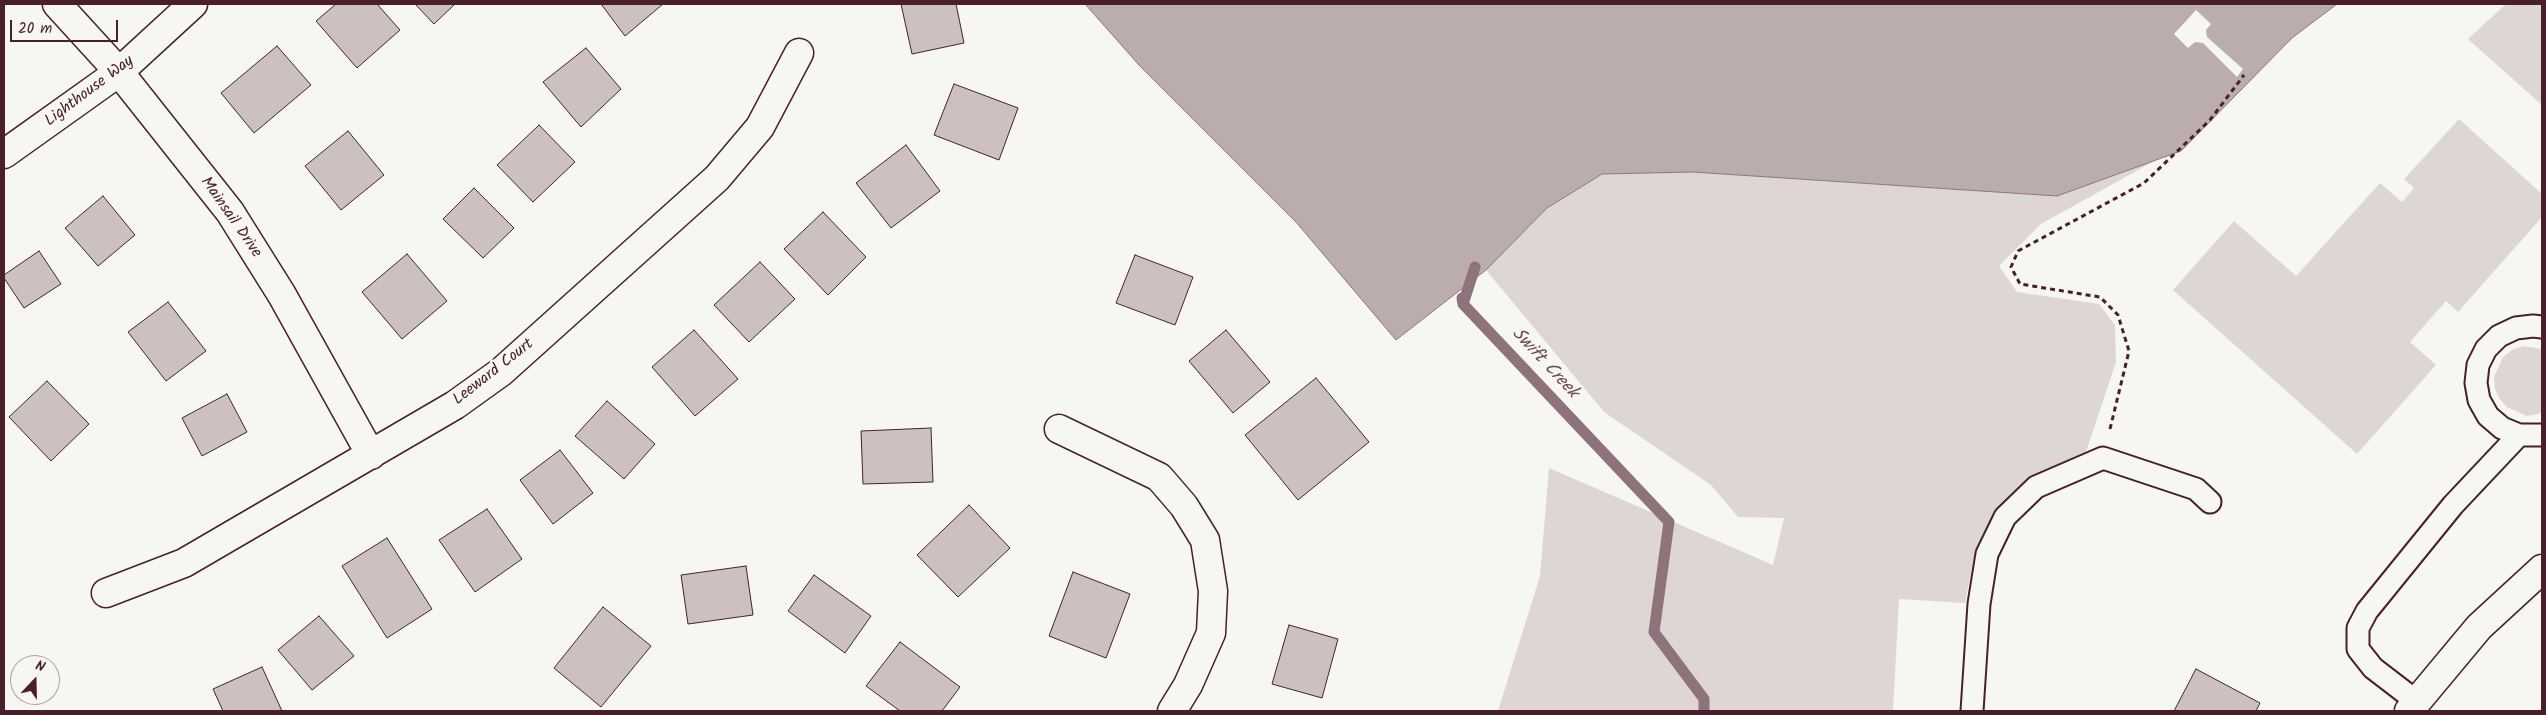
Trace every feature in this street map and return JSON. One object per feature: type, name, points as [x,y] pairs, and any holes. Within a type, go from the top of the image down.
[{"type":"street","name":"Mainsail Drive","points":[[57,4],[119,72],[230,212],[282,295],[371,455]]},
{"type":"street","name":"Lighthouse Way","points":[[4,154],[119,72],[193,4]]},
{"type":"street","name":"Leeward Court","points":[[106,593],[184,563],[455,405],[501,372],[718,178],[760,127],[799,52]]},
{"type":"street","points":[[1059,429],[1158,477],[1184,506],[1204,540],[1213,590],[1211,633],[1188,685],[1172,711]]},
{"type":"street","points":[[2412,706],[2479,627],[2542,570]]},
{"type":"lane","points":[[2542,328],[2533,326],[2516,328],[2499,336],[2486,349],[2478,365],[2476,383],[2479,400],[2488,416],[2502,428],[2519,435],[2542,435]]},
{"type":"lane","points":[[2412,706],[2373,668],[2358,650],[2358,628],[2367,611],[2453,505],[2519,435]]},
{"type":"lane","points":[[1972,711],[1979,604],[1987,554],[2005,517],[2036,487],[2103,458],[2196,489],[2210,502]]},
{"type":"path","points":[[2112,424],[2129,351],[2118,315],[2100,297],[2020,284],[2011,267],[2018,251],[2144,183],[2210,120],[2244,75]]},
{"type":"shaded area","points":[[1085,4],[2337,4],[2292,38],[2181,151],[2057,196],[1693,172],[1602,174],[1547,208],[1486,270],[1396,340],[1296,222],[1139,65]]},
{"type":"shaded area","points":[[2506,4],[2542,4],[2542,105],[2468,39]]},
{"type":"shaded area","points":[[2459,119],[2542,194],[2542,217],[2458,312],[2446,301],[2410,342],[2436,365],[2357,454],[2173,290],[2234,221],[2296,276],[2380,183],[2402,202],[2414,188],[2404,179]]},
{"type":"shaded area","points":[[2156,160],[2041,224],[1999,266],[2017,292],[2099,304],[2115,325],[2116,362],[2086,452],[2036,477],[1998,510],[1975,551],[1965,603],[1899,599],[1893,711],[1498,711],[1540,576],[1549,468],[1773,565],[1784,518],[1738,517],[1711,485],[1604,412],[1486,270],[1547,208],[1602,174],[1693,172],[2057,196]]},
{"type":"shaded area","points":[[2523,346],[2542,349],[2542,412],[2527,416],[2507,407],[2499,398],[2495,389],[2494,377],[2503,357],[2512,350]]},
{"type":"pier","points":[[2196,10],[2211,24],[2206,30],[2207,37],[2243,69],[2237,77],[2203,43],[2195,42],[2188,48],[2174,34]]},
{"type":"building","points":[[336,4],[377,4],[400,30],[357,68],[316,21]]},
{"type":"building","points":[[415,4],[455,4],[434,24]]},
{"type":"building","points":[[601,4],[663,4],[625,36]]},
{"type":"building","points":[[901,4],[956,4],[964,43],[912,54]]},
{"type":"building","points":[[277,46],[311,85],[254,133],[221,93]]},
{"type":"building","points":[[586,48],[621,89],[581,127],[543,82]]},
{"type":"building","points":[[954,84],[1018,108],[999,160],[934,135]]},
{"type":"building","points":[[539,125],[575,162],[533,202],[497,165]]},
{"type":"building","points":[[348,131],[384,175],[341,210],[305,166]]},
{"type":"building","points":[[906,145],[940,191],[891,228],[856,183]]},
{"type":"building","points":[[474,188],[514,228],[483,258],[443,219]]},
{"type":"building","points":[[103,196],[135,235],[98,266],[65,228]]},
{"type":"building","points":[[823,212],[866,257],[828,295],[784,249]]},
{"type":"building","points":[[39,251],[61,284],[24,308],[4,278],[4,275]]},
{"type":"building","points":[[407,254],[447,301],[402,339],[362,292]]},
{"type":"building","points":[[1135,255],[1193,277],[1175,325],[1116,303]]},
{"type":"building","points":[[760,262],[795,299],[749,342],[714,305]]},
{"type":"building","points":[[168,302],[206,351],[166,381],[128,332]]},
{"type":"building","points":[[694,330],[738,379],[695,416],[652,367]]},
{"type":"building","points":[[1226,330],[1270,382],[1233,413],[1189,361]]},
{"type":"building","points":[[1316,378],[1369,442],[1298,500],[1245,435]]},
{"type":"building","points":[[47,381],[89,424],[51,461],[9,417]]},
{"type":"building","points":[[227,394],[247,432],[202,456],[182,418]]},
{"type":"building","points":[[607,401],[655,444],[624,479],[575,436]]},
{"type":"building","points":[[931,428],[933,482],[863,484],[861,431]]},
{"type":"building","points":[[560,450],[593,493],[553,524],[520,480]]},
{"type":"building","points":[[969,505],[1010,548],[958,597],[917,555]]},
{"type":"building","points":[[487,509],[522,559],[475,592],[439,540]]},
{"type":"building","points":[[387,538],[432,609],[387,638],[342,566]]},
{"type":"building","points":[[746,566],[753,615],[688,624],[681,575]]},
{"type":"building","points":[[1073,572],[1130,594],[1106,658],[1049,636]]},
{"type":"building","points":[[814,575],[871,616],[845,653],[788,611]]},
{"type":"building","points":[[603,607],[651,646],[601,707],[554,668]]},
{"type":"building","points":[[319,616],[354,656],[312,690],[278,650]]},
{"type":"building","points":[[1289,625],[1338,639],[1322,698],[1272,684]]},
{"type":"building","points":[[900,642],[960,687],[942,711],[900,711],[866,686]]},
{"type":"building","points":[[262,667],[282,711],[223,711],[213,689]]},
{"type":"building","points":[[2196,669],[2260,703],[2256,711],[2174,711]]},
{"type":"waterway","points":[[1463,304],[1475,267]]},
{"type":"waterway","name":"Swift Creek","points":[[1462,298],[1463,304],[1669,522],[1654,632],[1704,699],[1704,711]]}]
